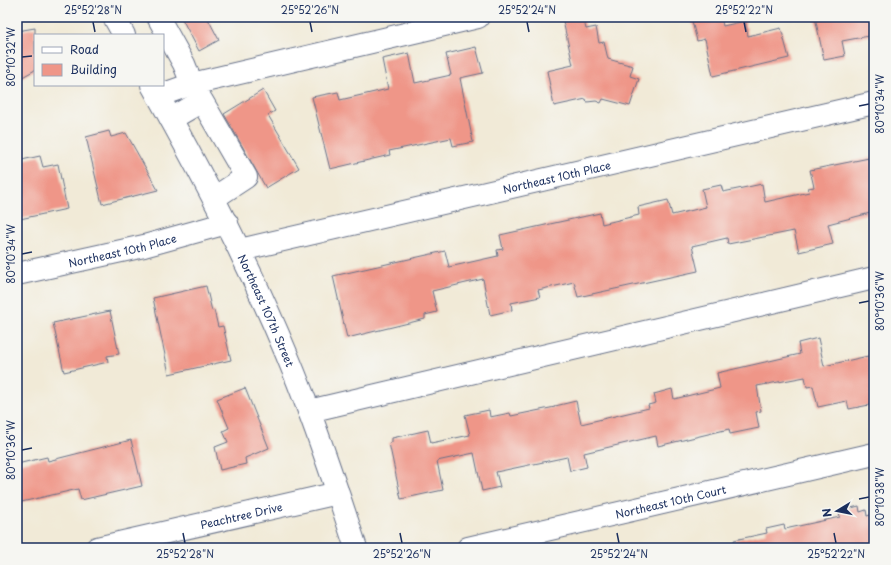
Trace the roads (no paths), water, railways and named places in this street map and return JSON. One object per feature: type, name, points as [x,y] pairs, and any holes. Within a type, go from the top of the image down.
[{"type":"street","points":[[114,17],[123,34]]},
{"type":"street","points":[[158,17],[184,64],[192,84]]},
{"type":"street","points":[[155,90],[192,84],[478,17]]},
{"type":"street","name":"Northeast 107th Street","points":[[155,90],[227,223],[275,329],[309,411],[356,548]]},
{"type":"street","points":[[171,119],[202,101],[246,177],[214,198]]},
{"type":"street","name":"Northeast 10th Place","points":[[240,250],[874,103]]},
{"type":"street","name":"Northeast 10th Place","points":[[17,274],[144,246],[227,223]]},
{"type":"street","points":[[309,411],[874,278]]},
{"type":"street","name":"Northeast 10th Court","points":[[468,548],[874,454]]},
{"type":"street","name":"Peachtree Drive","points":[[97,548],[338,493]]}]
